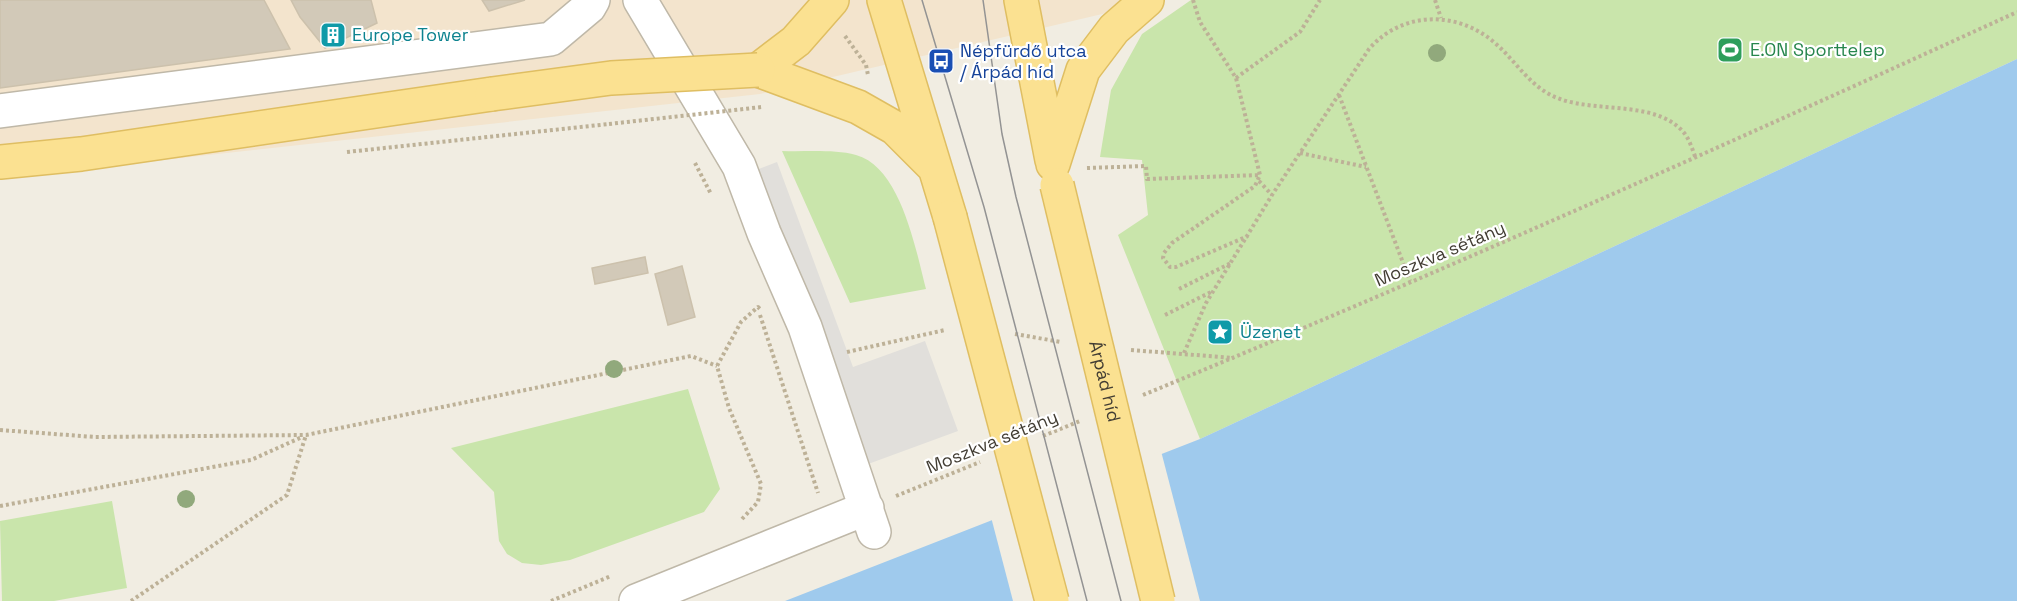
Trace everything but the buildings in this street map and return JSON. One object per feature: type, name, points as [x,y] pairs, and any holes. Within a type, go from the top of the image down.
[{"type":"main road","points":[[758,70],[796,41],[832,0]]},
{"type":"main road","points":[[884,0],[950,217],[1052,601]]},
{"type":"main road","name":"Árpád híd","points":[[1021,0],[1055,175],[1158,601]]},
{"type":"main road","points":[[1055,175],[1083,70],[1114,29],[1147,0]]},
{"type":"main road","points":[[0,162],[81,154],[611,78],[758,70],[858,107],[895,128],[936,169]]},
{"type":"street","points":[[0,111],[551,39],[589,7],[592,0]]},
{"type":"street","points":[[636,601],[827,522],[871,520],[817,359],[739,166],[640,0]]},
{"type":"path","points":[[832,0],[844,35],[869,78],[858,107]]},
{"type":"path","points":[[1192,0],[1200,22],[1236,78],[1260,175],[1259,181],[1172,243],[1163,258],[1170,267],[1181,266],[1249,235]]},
{"type":"path","points":[[1236,78],[1300,32],[1320,0]]},
{"type":"path","points":[[1435,0],[1441,18]]},
{"type":"path","name":"Moszkva sétány","points":[[1133,399],[1235,358],[1696,159],[2017,12]]},
{"type":"path","points":[[1184,353],[1213,291],[1300,153],[1377,40],[1406,22],[1441,18],[1480,32],[1496,43],[1524,75],[1543,91],[1560,99],[1664,117],[1686,135],[1696,159]]},
{"type":"path","points":[[1339,95],[1410,281]]},
{"type":"path","points":[[609,124],[762,107]]},
{"type":"path","points":[[670,115],[675,125]]},
{"type":"path","points":[[1300,153],[1367,167]]},
{"type":"path","points":[[692,156],[713,198]]},
{"type":"path","points":[[1087,168],[1146,166],[1147,179],[1260,175]]},
{"type":"path","points":[[1259,181],[1272,195]]},
{"type":"path","points":[[1179,289],[1232,262]]},
{"type":"path","points":[[1165,315],[1213,291]]},
{"type":"path","points":[[754,296],[827,522]]},
{"type":"path","points":[[758,307],[766,314]]},
{"type":"path","points":[[733,524],[743,519],[759,502],[761,484],[729,408],[717,366],[741,322],[758,307]]},
{"type":"path","points":[[817,359],[957,328]]},
{"type":"path","points":[[0,430],[95,437],[306,435],[691,356],[717,366]]},
{"type":"path","name":"Moszkva sétány","points":[[1033,440],[1088,417]]},
{"type":"path","points":[[0,506],[251,460],[306,435]]},
{"type":"path","points":[[131,601],[287,495],[306,435]]},
{"type":"path","name":"Moszkva sétány","points":[[871,520],[989,458]]},
{"type":"path","points":[[551,601],[617,574]]},
{"type":"shaded area","points":[[0,0],[1162,0],[760,94],[0,178]]},
{"type":"shaded area","points":[[777,162],[853,367],[925,341],[958,431],[860,467],[751,172]]},
{"type":"green space","points":[[1191,0],[2017,0],[2017,59],[1200,439],[1118,235],[1148,215],[1142,160],[1100,157],[1111,90],[1142,34]]},
{"type":"green space","points":[[782,151],[847,153],[872,163],[885,176],[904,212],[926,289],[850,303]]},
{"type":"green space","points":[[688,389],[720,489],[704,512],[570,560],[541,565],[522,563],[507,554],[499,541],[494,492],[451,448]]},
{"type":"green space","points":[[112,501],[127,588],[54,601],[2,601],[0,521]]},
{"type":"water","points":[[2017,59],[2017,601],[785,601],[1200,439]]},
{"type":"pier","points":[[1161,451],[1200,601],[1013,601],[991,517]]},
{"type":"tram line","points":[[922,0],[984,207],[1087,601]]},
{"type":"tram line","points":[[983,0],[1002,134],[1016,197],[1121,601]]},
{"type":"place","name":"Europe Tower","points":[[333,35]]},
{"type":"place","name":"E.ON Sporttelep","points":[[1730,50]]},
{"type":"place","name":"Népfürdő utca / Árpád híd","points":[[941,61]]},
{"type":"place","name":"Üzenet","points":[[1220,332]]}]
